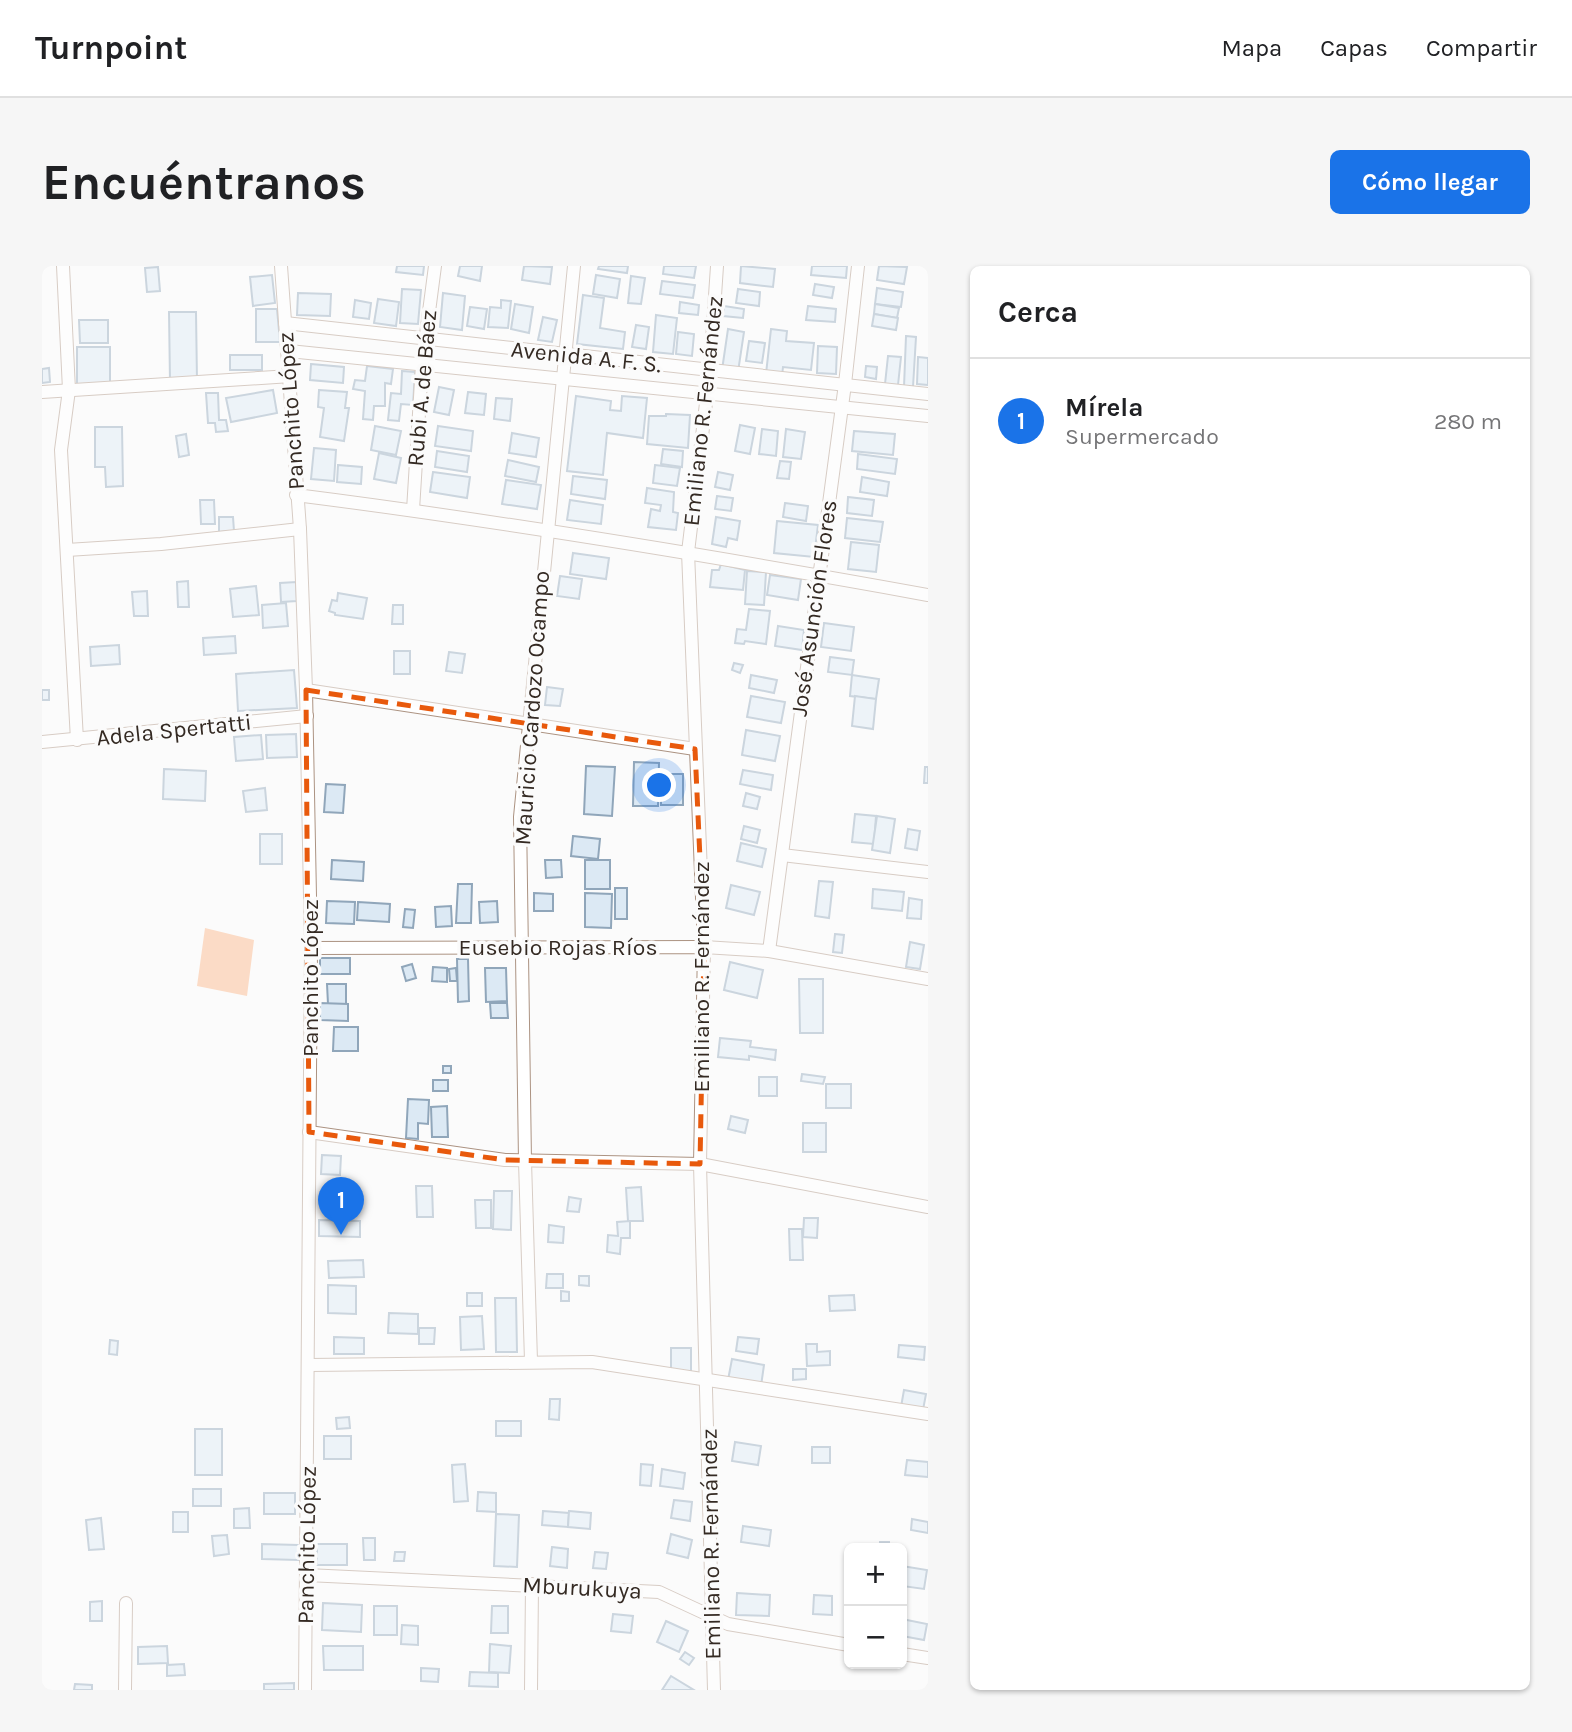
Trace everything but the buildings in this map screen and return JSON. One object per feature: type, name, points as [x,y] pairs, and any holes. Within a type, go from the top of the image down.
[{"type":"street","points":[[63,266],[69,390],[61,450],[77,740]]},
{"type":"street","name":"Panchito López","points":[[281,266],[300,529],[311,948],[305,1690]]},
{"type":"street","name":"Rubi A. de Báez","points":[[413,510],[424,339],[435,266]]},
{"type":"street","name":"Mauricio Cardozo Ocampo","points":[[531,1361],[520,817],[574,266]]},
{"type":"street","name":"Emiliano R. Fernández","points":[[714,1690],[701,1164],[704,947],[688,552],[718,266]]},
{"type":"street","name":"José Asunción Flores","points":[[769,951],[817,575],[845,384],[858,266]]},
{"type":"street","name":"Avenida A. F. S.","points":[[285,323],[928,394]]},
{"type":"street","name":"Avenida A. F. S.","points":[[289,351],[928,416]]},
{"type":"street","points":[[42,392],[291,376]]},
{"type":"street","points":[[296,495],[688,552],[928,595]]},
{"type":"street","points":[[67,550],[161,544],[300,529]]},
{"type":"street","points":[[306,690],[695,749]]},
{"type":"street","name":"Adela Spertatti","points":[[42,742],[307,716]]},
{"type":"street","points":[[782,855],[928,872]]},
{"type":"street","name":"Eusebio Rojas Ríos","points":[[311,948],[704,947],[769,951],[928,979]]},
{"type":"street","points":[[309,1132],[525,1161],[701,1164],[928,1207]]},
{"type":"street","points":[[309,1365],[592,1362],[928,1414]]},
{"type":"street","name":"Mburukuya","points":[[307,1575],[659,1592],[727,1624],[844,1644]]},
{"type":"street","points":[[531,1690],[532,1584]]},
{"type":"street","points":[[125,1690],[127,1603]]},
{"type":"street","points":[[907,1655],[928,1658]]},
{"type":"highlighted area","points":[[306,690],[695,749],[704,947],[700,1164],[505,1160],[309,1132]]},
{"type":"shaded area","points":[[205,928],[254,940],[247,996],[197,986]]},
{"type":"place","name":"Mírela","points":[[341,1235]]}]
